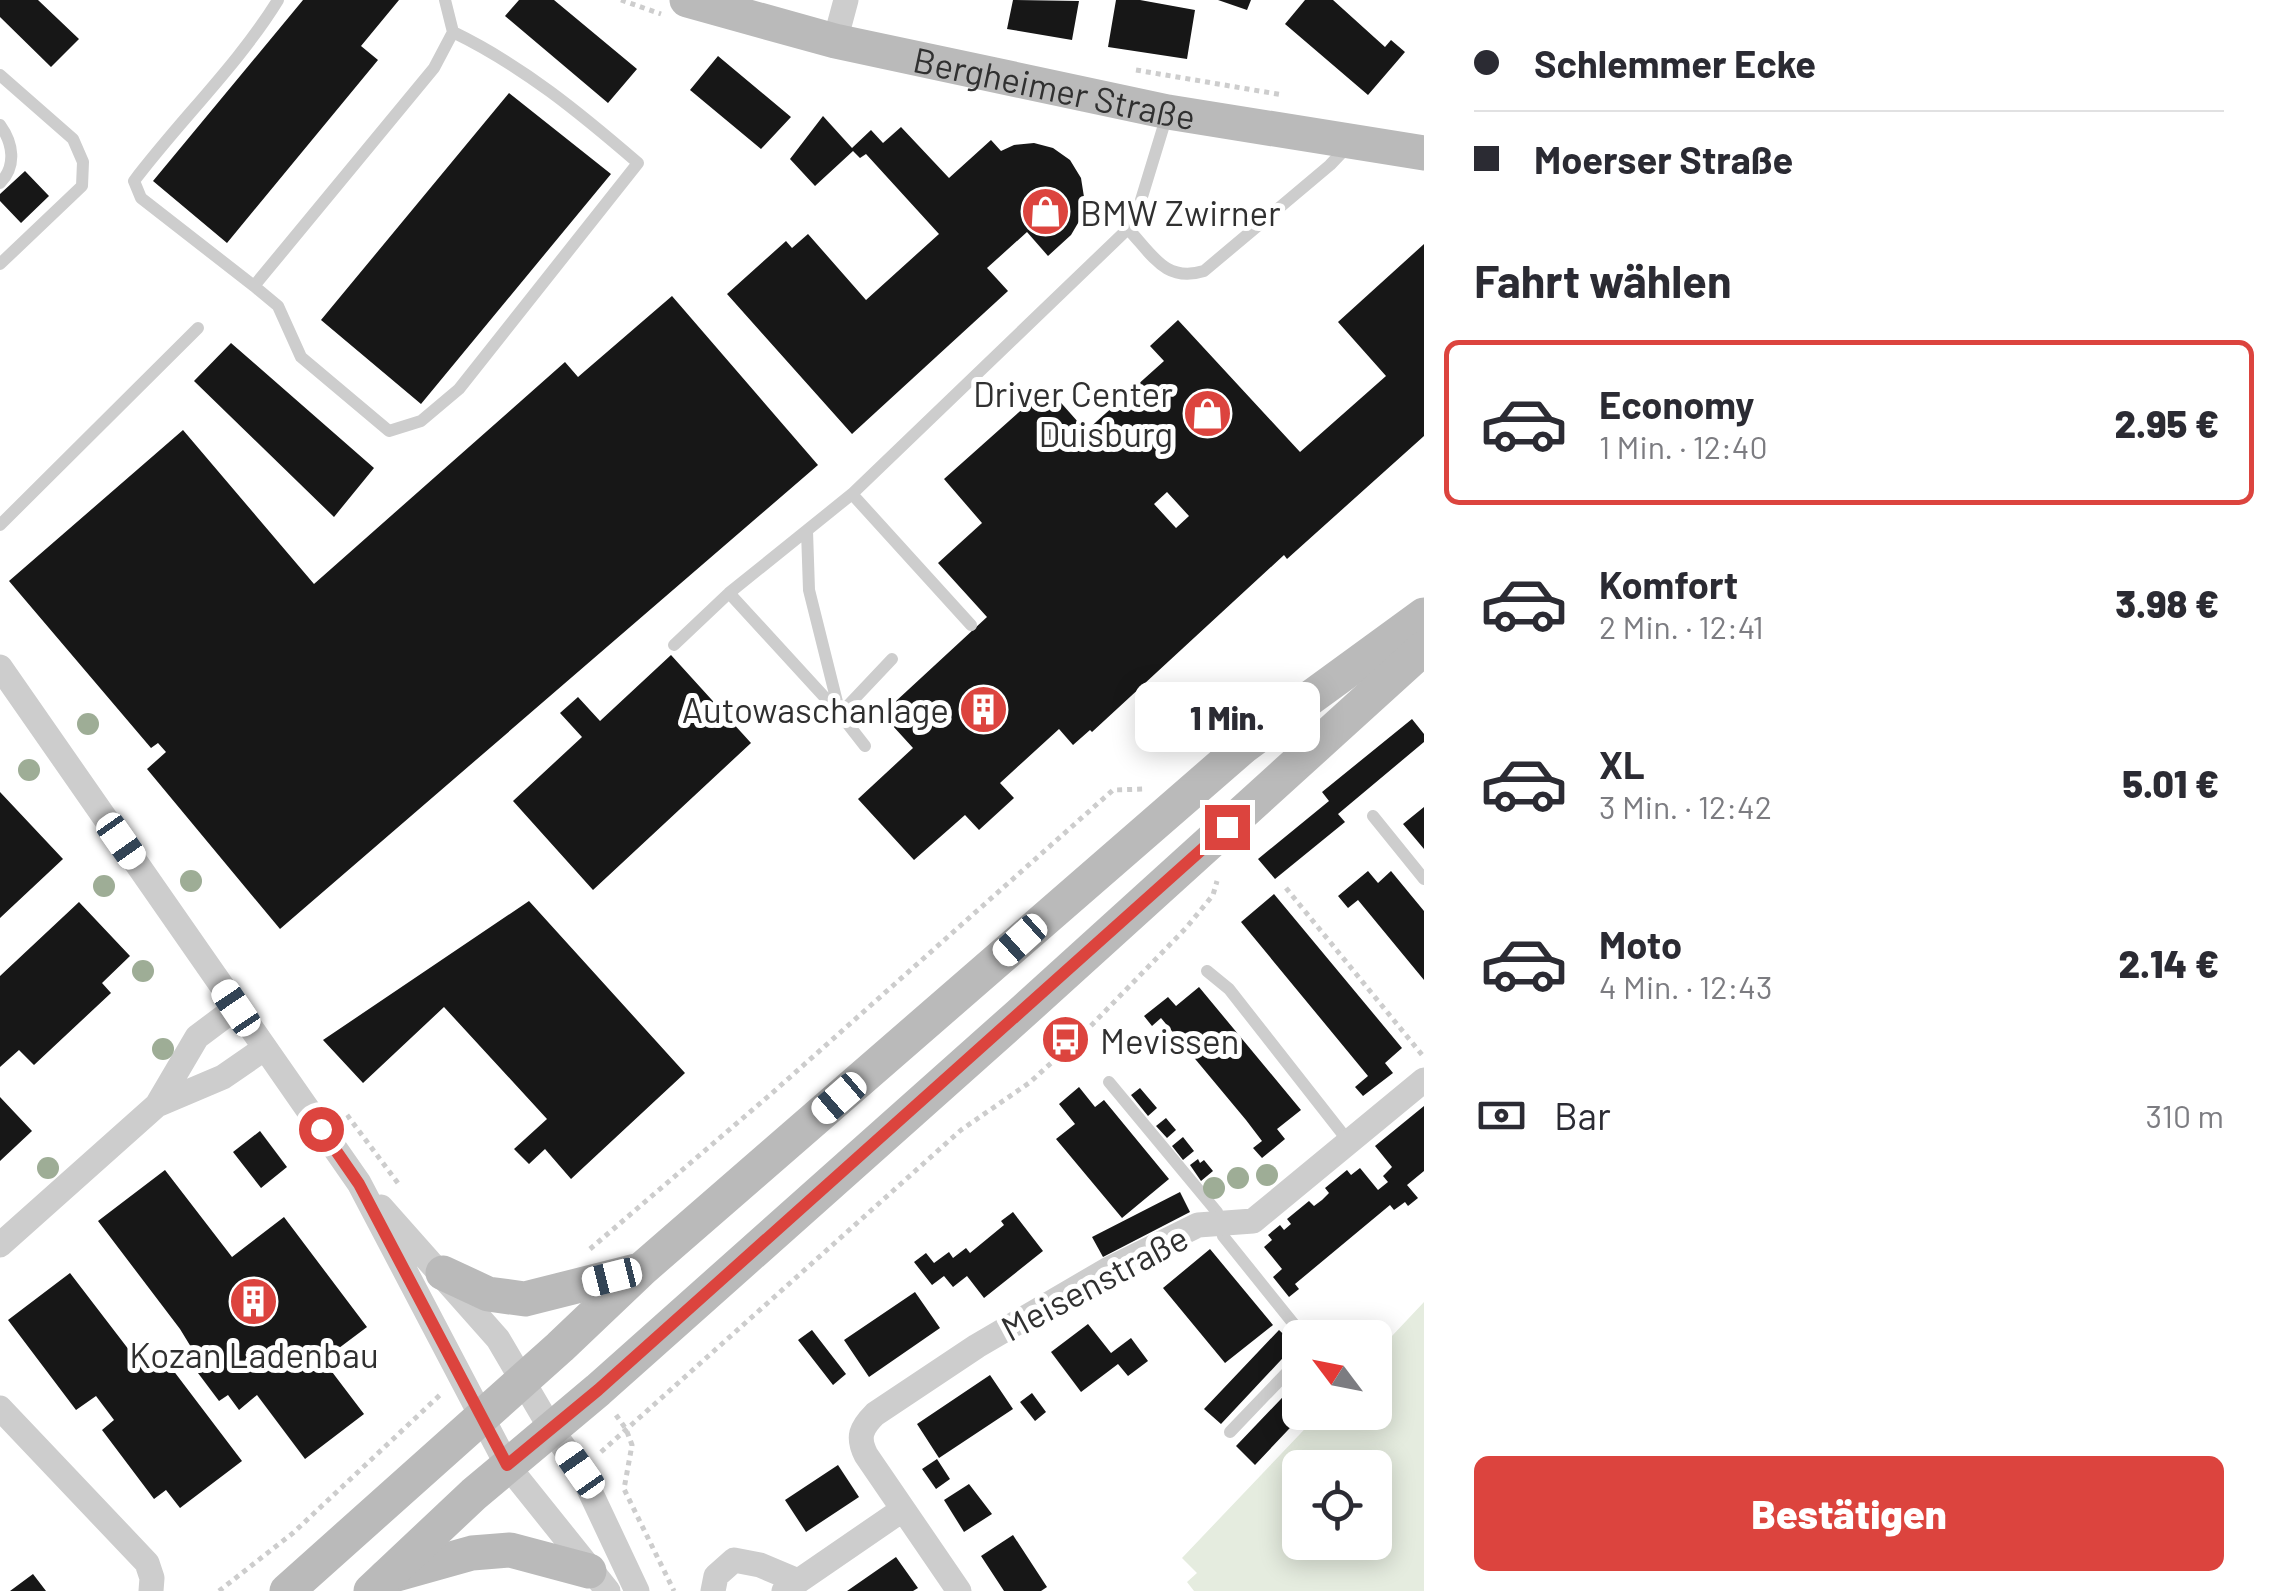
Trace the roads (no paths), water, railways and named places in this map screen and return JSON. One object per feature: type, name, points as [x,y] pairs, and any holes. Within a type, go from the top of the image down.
[{"type":"main road","name":"Bergheimer Straße","points":[[687,0],[835,40],[1168,112],[1424,153]]},
{"type":"main road","points":[[287,1591],[642,1269],[1244,746],[1424,615]]},
{"type":"main road","points":[[378,1584],[507,1465],[1018,1016],[1424,648]]},
{"type":"main road","points":[[443,1273],[488,1294],[525,1299],[642,1269]]},
{"type":"main road","points":[[378,1584],[472,1554],[510,1550],[598,1581]]},
{"type":"street","points":[[835,40],[846,0]]},
{"type":"street","points":[[2,676],[359,1184],[507,1465],[598,1581]]},
{"type":"street","points":[[0,1245],[157,1105],[197,1037],[236,1008]]},
{"type":"street","points":[[157,1105],[223,1077],[265,1048]]},
{"type":"street","name":"Meisenstraße","points":[[902,1510],[860,1443],[862,1428],[874,1414],[1038,1309],[1198,1225],[1253,1221],[1424,1080]]},
{"type":"street","points":[[359,1184],[443,1273],[498,1339],[580,1470],[637,1591]]},
{"type":"street","points":[[0,1408],[147,1562],[151,1591]]},
{"type":"street","points":[[713,1591],[716,1576],[734,1560],[760,1565],[791,1586],[902,1510],[959,1591]]},
{"type":"lane","points":[[278,0],[260,30],[169,134],[134,181],[141,198],[278,306],[300,357],[389,431],[421,421],[459,389],[638,164],[577,110],[501,56],[453,32]]},
{"type":"lane","points":[[254,286],[434,68],[453,32],[445,0]]},
{"type":"lane","points":[[0,75],[73,139],[83,162],[82,186],[0,264]]},
{"type":"lane","points":[[674,645],[728,593],[852,494],[1134,223],[1168,112]]},
{"type":"lane","points":[[0,125],[13,156],[0,184]]},
{"type":"lane","points":[[1128,228],[1168,272],[1186,277],[1204,272],[1330,165],[1353,140]]},
{"type":"lane","points":[[0,525],[198,328]]},
{"type":"lane","points":[[852,494],[971,625]]},
{"type":"lane","points":[[806,531],[808,590],[840,714]]},
{"type":"lane","points":[[728,593],[865,746]]},
{"type":"lane","points":[[840,714],[892,659]]},
{"type":"lane","points":[[1373,816],[1424,879]]},
{"type":"lane","points":[[1207,970],[1229,989],[1349,1142]]},
{"type":"lane","points":[[1110,1082],[1217,1212],[1223,1236],[1291,1320]]},
{"type":"lane","points":[[1230,1432],[1282,1378]]},
{"type":"place","name":"BMW Zwirner","points":[[1045,212]]},
{"type":"place","name":"Driver Center Duisburg","points":[[1208,413]]},
{"type":"place","name":"Autowaschanlage","points":[[984,709]]},
{"type":"place","name":"Mevissen","points":[[1065,1040]]},
{"type":"place","name":"Kozan Ladenbau","points":[[254,1302]]}]
